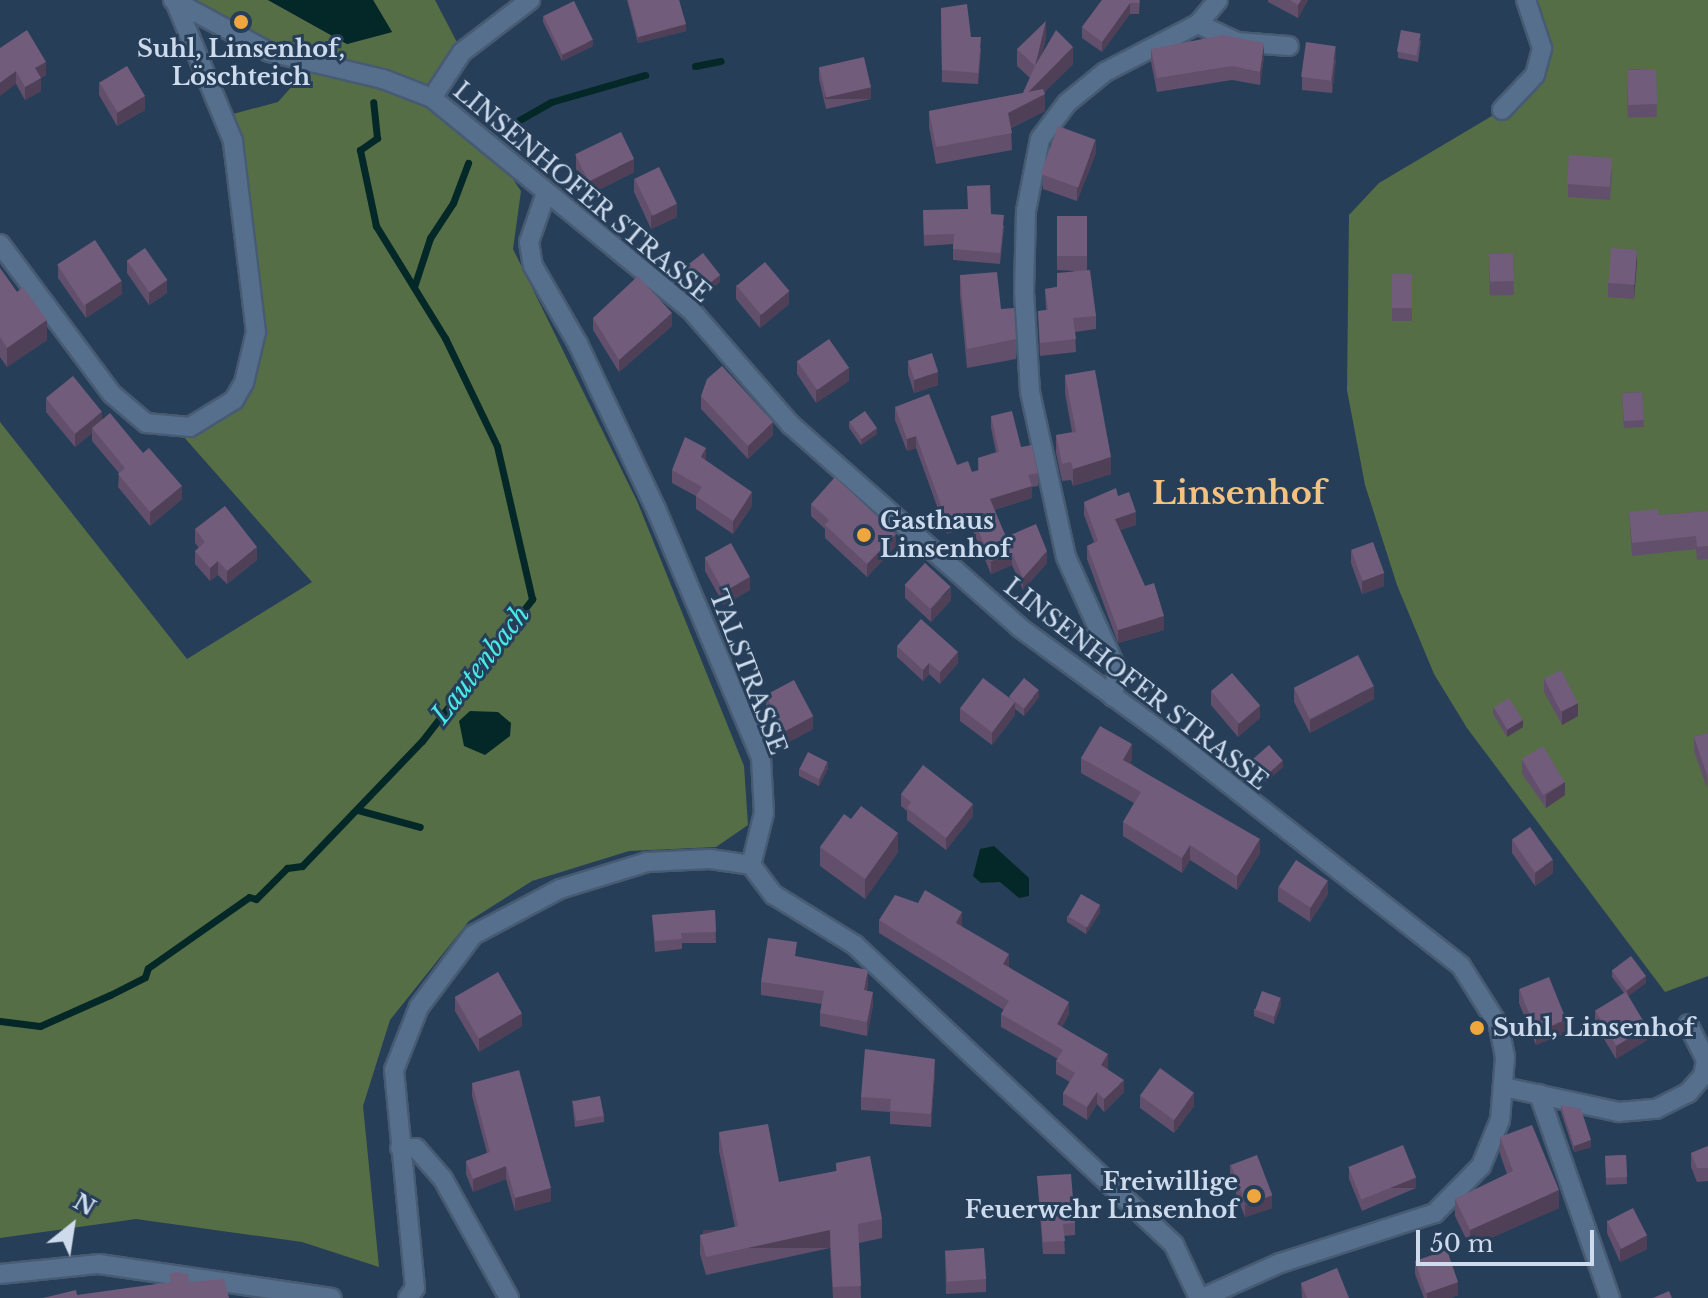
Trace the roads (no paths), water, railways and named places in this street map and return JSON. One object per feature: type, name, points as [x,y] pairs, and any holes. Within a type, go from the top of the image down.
[{"type":"street","points":[[432,98],[462,52],[530,0]]},
{"type":"street","points":[[1113,697],[1117,670],[1066,557],[1030,392],[1024,292],[1026,211],[1040,139],[1067,103],[1105,72],[1198,24],[1218,0]]},
{"type":"street","points":[[1502,110],[1535,75],[1542,48],[1526,0]]},
{"type":"street","points":[[0,244],[127,410],[146,423],[190,427],[234,400],[253,356],[250,265],[233,141],[174,1]]},
{"type":"street","name":"LINSENHOFER STRASSE","points":[[174,1],[269,52],[383,79],[432,98],[690,309],[791,425],[1019,627],[1461,966],[1499,1026],[1504,1087],[1500,1120],[1481,1166],[1435,1213],[1280,1263],[1201,1298]]},
{"type":"street","points":[[1198,24],[1237,42],[1289,46]]},
{"type":"street","name":"TALSTRASSE","points":[[546,193],[529,242],[533,266],[578,344],[656,509],[761,758],[764,813],[751,865]]},
{"type":"street","points":[[408,1298],[415,1288],[394,1070],[419,1007],[473,935],[560,889],[647,862],[710,859],[751,865],[774,895],[855,945],[1174,1245],[1201,1298]]},
{"type":"street","points":[[1504,1087],[1619,1112],[1656,1109],[1688,1093],[1703,1076],[1706,1060],[1688,1024]]},
{"type":"street","points":[[1539,1094],[1610,1298]]},
{"type":"street","points":[[400,1148],[416,1148],[443,1179],[509,1298]]},
{"type":"street","points":[[0,1274],[99,1264],[332,1298]]},
{"type":"waterway","points":[[695,66],[721,61]]},
{"type":"waterway","points":[[500,131],[551,102],[645,75]]},
{"type":"waterway","name":"Lautenbach","points":[[0,1021],[40,1026],[110,995],[145,977],[148,968],[249,897],[256,899],[287,868],[302,866],[422,741],[532,599],[497,446],[445,338],[376,226],[360,150],[377,138],[373,102]]},
{"type":"waterway","points":[[414,287],[430,238],[453,203],[468,163]]},
{"type":"waterway","points":[[358,810],[420,827]]},
{"type":"place","name":"Suhl, Linsenhof, Löschteich","points":[[241,22]]},
{"type":"place","name":"Gasthaus Linsenhof","points":[[864,535]]},
{"type":"place","name":"Suhl, Linsenhof","points":[[1477,1028]]},
{"type":"place","name":"Freiwillige Feuerwehr Linsenhof","points":[[1254,1196]]},
{"type":"district","name":"Linsenhof","points":[[1239,493]]}]
